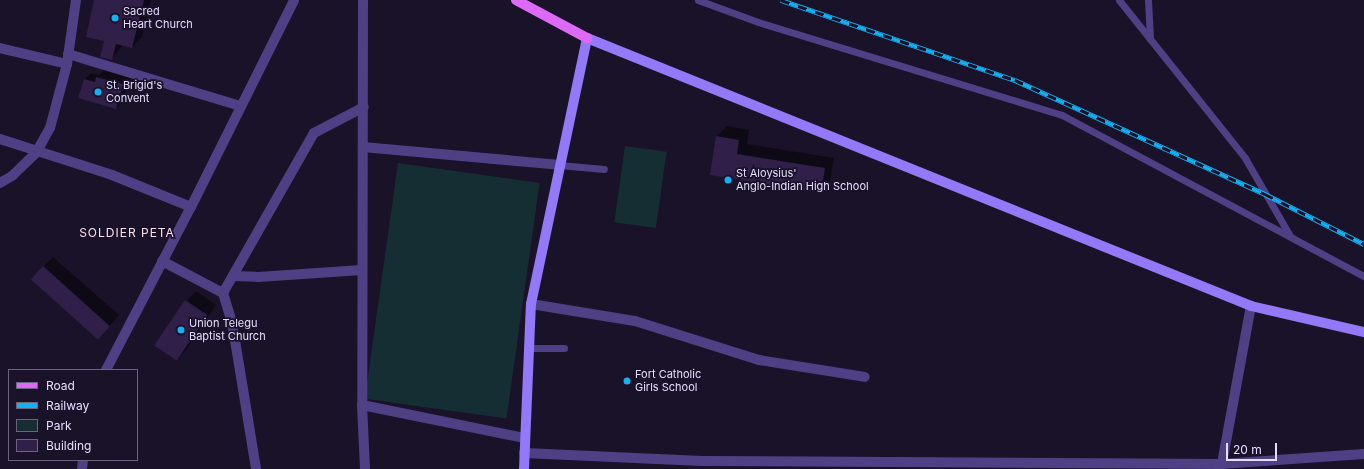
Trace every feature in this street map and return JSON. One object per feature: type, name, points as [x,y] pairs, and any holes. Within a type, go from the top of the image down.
[{"type":"main road","points":[[516,0],[587,38]]},
{"type":"street","points":[[0,183],[12,176],[36,153],[50,128],[67,59],[76,0]]},
{"type":"street","points":[[107,369],[191,207],[294,0]]},
{"type":"street","points":[[363,0],[364,107],[362,405],[365,469]]},
{"type":"street","points":[[524,469],[524,438],[531,304],[559,165],[587,38],[1251,306],[1364,332]]},
{"type":"street","points":[[0,48],[67,59],[240,106]]},
{"type":"street","points":[[223,293],[314,133],[364,107]]},
{"type":"street","points":[[0,140],[36,153],[112,175],[191,207]]},
{"type":"street","points":[[363,147],[559,165]]},
{"type":"street","points":[[162,261],[223,293],[232,322],[256,469]]},
{"type":"street","points":[[233,276],[258,277],[362,270]]},
{"type":"street","points":[[531,304],[635,321],[759,360],[865,377]]},
{"type":"street","points":[[1221,467],[1251,306]]},
{"type":"street","points":[[362,405],[524,438]]},
{"type":"street","points":[[524,453],[702,465],[1221,467],[1364,454]]},
{"type":"lane","points":[[698,0],[758,22],[1062,115],[1364,276]]},
{"type":"lane","points":[[1119,0],[1244,158],[1290,237]]},
{"type":"lane","points":[[1148,0],[1150,39]]},
{"type":"lane","points":[[559,165],[604,169]]},
{"type":"lane","points":[[529,348],[564,348]]},
{"type":"green space","points":[[625,146],[667,152],[656,228],[614,222]]},
{"type":"green space","points":[[398,163],[540,183],[506,419],[365,399]]},
{"type":"building","name":"Sacred Heart Church","points":[[94,0],[144,0],[132,48],[116,44],[112,60],[100,57],[104,41],[86,37]]},
{"type":"building","points":[[96,77],[123,84],[116,109],[78,98],[84,79],[95,82]]},
{"type":"building","points":[[716,136],[739,140],[737,154],[825,168],[821,193],[710,175]]},
{"type":"building","points":[[43,266],[110,326],[98,340],[31,279]]},
{"type":"building","name":"Union Telegu Baptist Church","points":[[185,300],[207,315],[177,361],[154,346]]},
{"type":"railway","points":[[781,0],[1015,80],[1265,194],[1364,244]]},
{"type":"place","name":"Sacred Heart Church","points":[[115,18]]},
{"type":"place","name":"St. Brigid's Convent","points":[[98,92]]},
{"type":"place","name":"St Aloysius' Anglo-Indian High School","points":[[728,180]]},
{"type":"place","name":"Union Telegu Baptist Church","points":[[181,330]]},
{"type":"place","name":"Fort Catholic Girls School","points":[[627,381]]},
{"type":"district","name":"SOLDIER PETA","points":[[127,233]]}]
